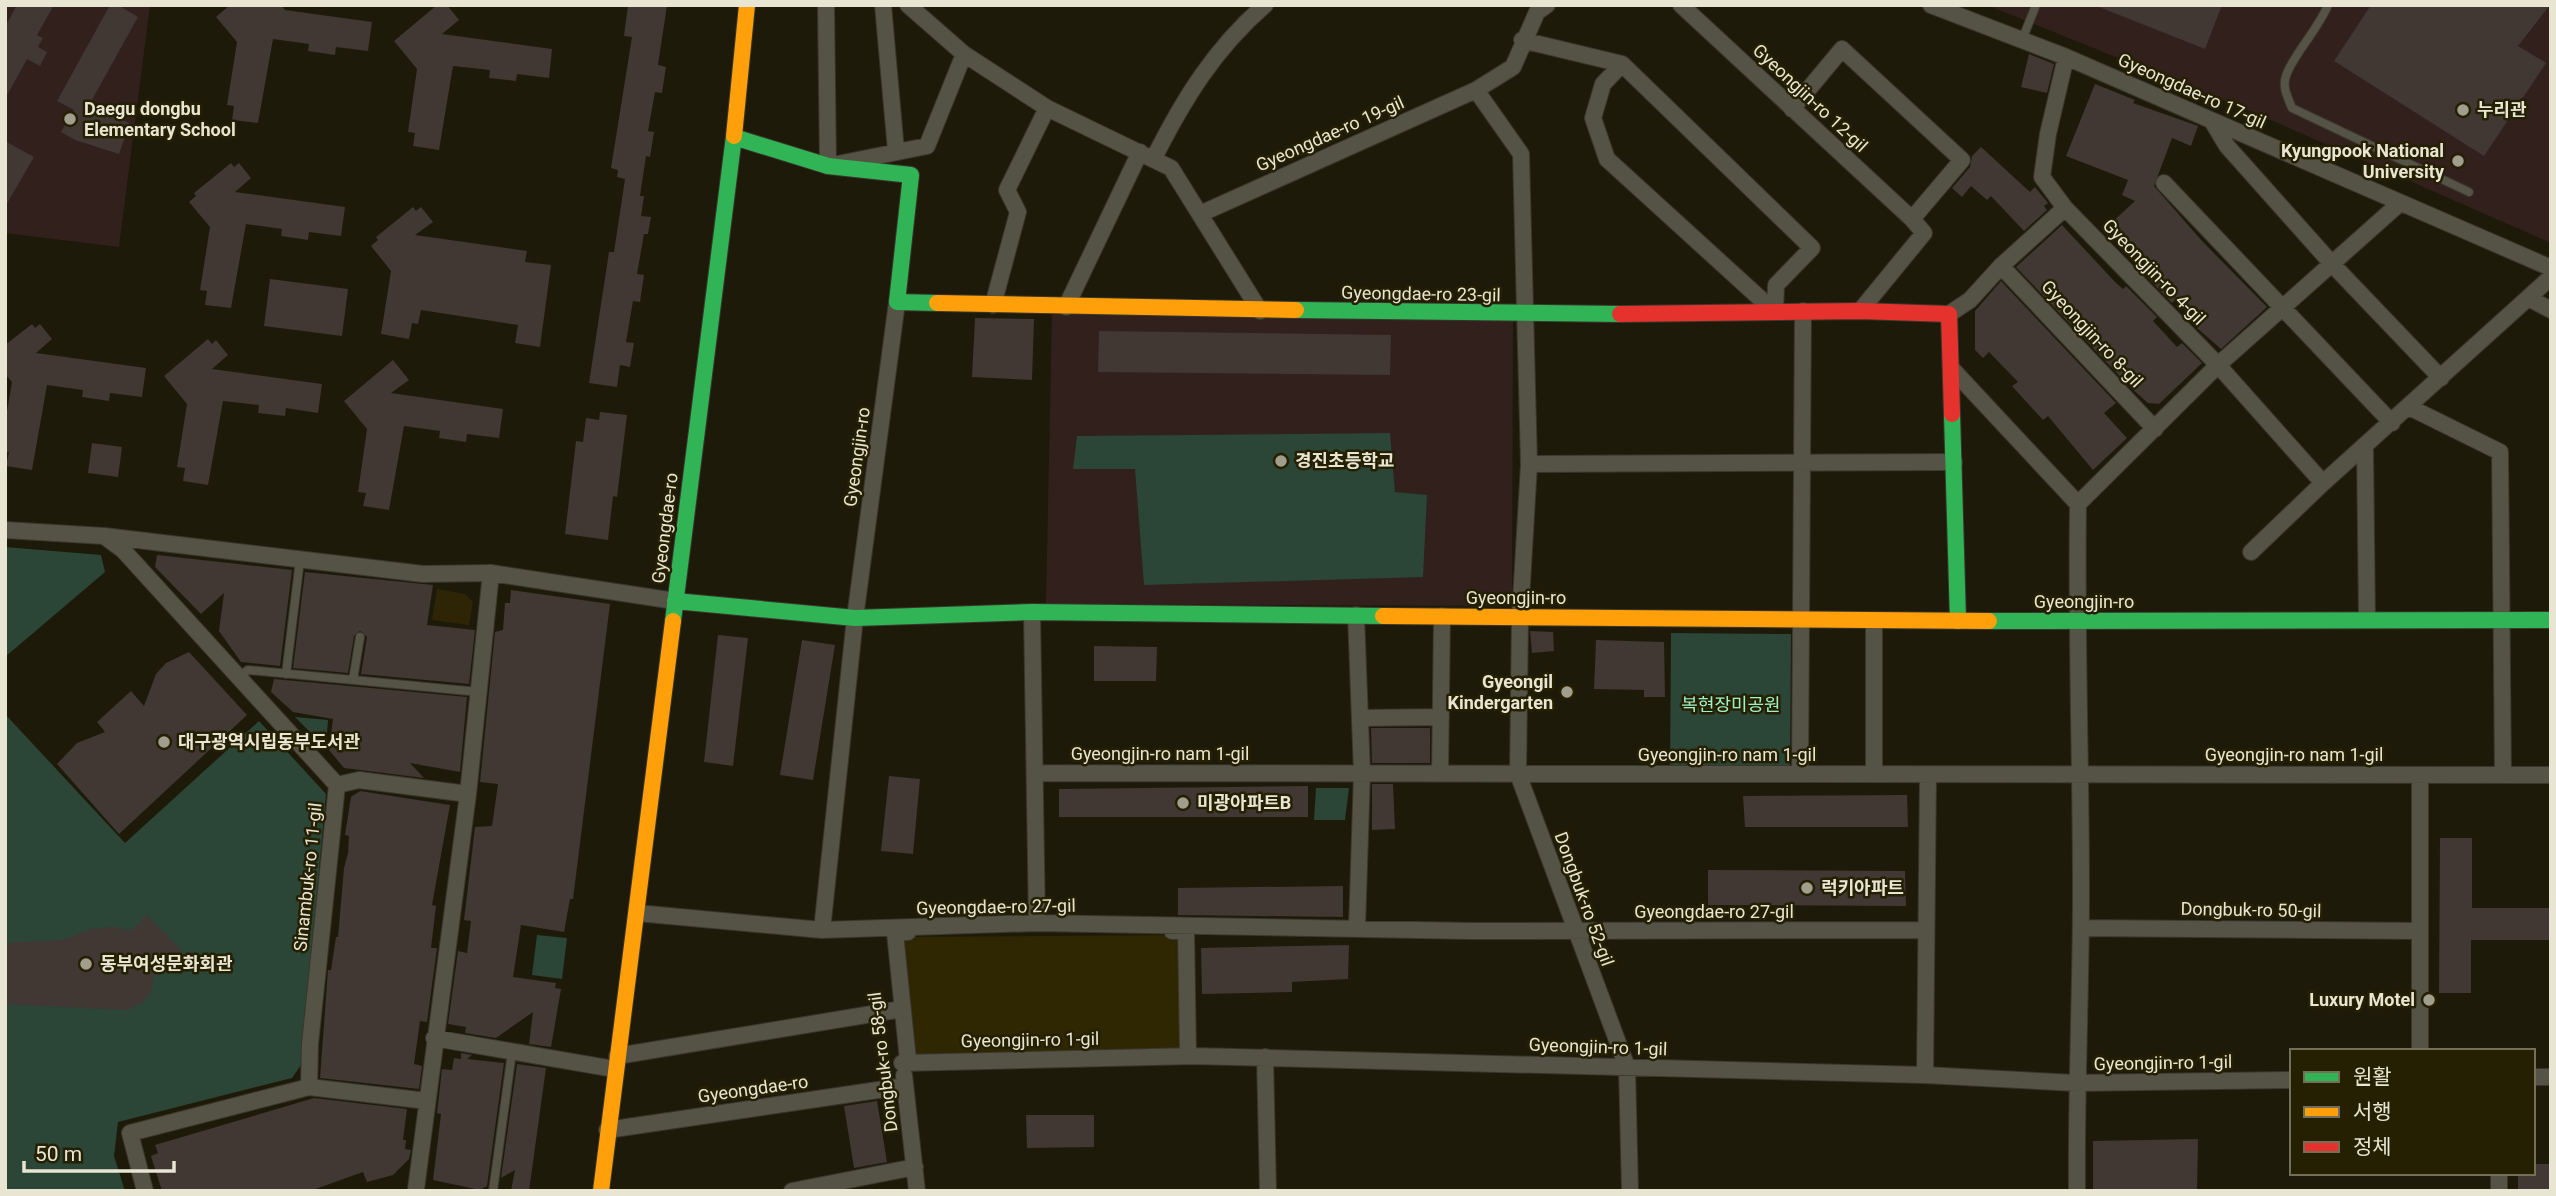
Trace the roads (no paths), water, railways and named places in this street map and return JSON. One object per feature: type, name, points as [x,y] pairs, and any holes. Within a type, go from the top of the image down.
[{"type":"street","name":"Gyeongdae-ro","points":[[601,1191],[734,137],[747,5]]},
{"type":"street","points":[[825,5],[828,166]]},
{"type":"street","points":[[883,5],[897,151]]},
{"type":"street","points":[[908,5],[964,54],[1047,108],[1171,168],[1260,311]]},
{"type":"street","points":[[1066,307],[1102,232],[1147,155],[1208,64],[1265,5]]},
{"type":"street","name":"Gyeongjin-ro 12-gil","points":[[1681,5],[1912,219]]},
{"type":"street","name":"Gyeongdae-ro 17-gil","points":[[1931,5],[2066,57],[2551,268]]},
{"type":"street","points":[[1520,617],[1529,464],[1521,154],[1476,90],[1513,67],[1522,40],[1539,8]]},
{"type":"street","points":[[1522,40],[1622,64],[1811,247],[1776,285],[1775,312]]},
{"type":"street","points":[[1793,109],[1842,49],[1962,160],[1912,219],[1924,233],[1860,311]]},
{"type":"street","points":[[828,166],[927,146],[964,54]]},
{"type":"street","name":"Gyeongjin-ro 4-gil","points":[[2066,57],[2048,134],[2042,177],[2065,208],[2218,365],[2323,483]]},
{"type":"street","points":[[1622,64],[1604,84],[1592,118],[1607,159],[1775,312]]},
{"type":"street","name":"Gyeongdae-ro 19-gil","points":[[1200,214],[1476,90]]},
{"type":"street","points":[[993,305],[1018,212],[1007,190],[1047,108]]},
{"type":"street","points":[[2212,121],[2227,146],[2333,265],[2441,378]]},
{"type":"street","points":[[734,137],[828,166],[911,175],[897,302]]},
{"type":"street","points":[[2164,183],[2285,307],[2392,423]]},
{"type":"street","points":[[2078,504],[2218,365],[2333,265],[2400,202]]},
{"type":"street","points":[[1958,621],[1949,314],[1970,300],[2001,266],[2065,208]]},
{"type":"street","name":"Gyeongjin-ro 8-gil","points":[[2001,266],[2155,429]]},
{"type":"street","points":[[2251,552],[2323,483],[2365,448],[2551,277]]},
{"type":"street","points":[[2528,298],[2551,310]]},
{"type":"street","name":"Gyeongdae-ro 23-gil","points":[[897,302],[1527,315],[1803,311],[1949,314]]},
{"type":"street","name":"Gyeongjin-ro","points":[[822,930],[855,618],[897,302]]},
{"type":"street","points":[[1800,774],[1803,311]]},
{"type":"street","points":[[1952,369],[2078,504],[2076,622],[2081,774],[2081,928],[2076,1083],[2077,1191]]},
{"type":"street","points":[[2409,407],[2500,452],[2504,620],[2503,775]]},
{"type":"street","points":[[2365,448],[2367,619]]},
{"type":"street","points":[[1529,464],[1954,462]]},
{"type":"street","points":[[5,530],[104,536],[423,574],[491,573],[675,601]]},
{"type":"street","name":"Sinambuk-ro 11-gil","points":[[104,536],[123,550],[337,785],[310,1044],[309,1087]]},
{"type":"street","points":[[415,1190],[468,794],[491,573]]},
{"type":"street","name":"Gyeongjin-ro","points":[[675,601],[855,618],[1032,612],[1874,621],[2551,620]]},
{"type":"street","points":[[1032,612],[1037,923]]},
{"type":"street","points":[[1356,615],[1362,774],[1357,928]]},
{"type":"street","points":[[1440,774],[1442,616]]},
{"type":"street","name":"Dongbuk-ro 52-gil","points":[[1520,617],[1518,774],[1627,1067],[1630,1191]]},
{"type":"street","points":[[1874,621],[1874,774]]},
{"type":"street","points":[[1360,718],[1441,718]]},
{"type":"street","name":"Gyeongjin-ro nam 1-gil","points":[[1035,773],[2551,775]]},
{"type":"street","points":[[1925,1075],[1928,774]]},
{"type":"street","points":[[2420,775],[2420,1049]]},
{"type":"street","points":[[337,785],[359,780],[468,794]]},
{"type":"street","name":"Gyeongdae-ro 27-gil","points":[[637,914],[822,930],[1037,923],[1575,932],[1926,930]]},
{"type":"street","name":"Dongbuk-ro 50-gil","points":[[2081,928],[2420,923]]},
{"type":"street","points":[[1190,926],[1191,1055]]},
{"type":"street","name":"Dongbuk-ro 58-gil","points":[[886,928],[904,1061],[917,1191]]},
{"type":"street","points":[[904,1061],[895,933],[1186,931],[1191,1055]]},
{"type":"street","points":[[434,1038],[512,1052],[616,1063],[896,1010]]},
{"type":"street","name":"Gyeongjin-ro 1-gil","points":[[904,1061],[1191,1055],[1925,1075],[2076,1083],[2290,1080]]},
{"type":"street","points":[[1265,1057],[1268,1191]]},
{"type":"street","name":"Gyeongdae-ro","points":[[607,1130],[905,1086]]},
{"type":"street","points":[[145,1191],[130,1133],[309,1087],[427,1101]]},
{"type":"street","points":[[792,1191],[915,1167]]},
{"type":"lane","points":[[2022,40],[2036,5]]},
{"type":"lane","points":[[2328,5],[2322,22],[2286,76],[2286,93],[2292,108],[2469,192]]},
{"type":"lane","points":[[286,674],[300,559]]},
{"type":"lane","points":[[353,680],[360,637]]},
{"type":"lane","points":[[239,677],[248,670],[479,692]]},
{"type":"lane","points":[[493,1191],[512,1052]]},
{"type":"place","name":"누리관","points":[[2463,110]]},
{"type":"place","name":"Daegu dongbu Elementary School","points":[[70,119]]},
{"type":"place","name":"Kyungpook National University","points":[[2458,161]]},
{"type":"place","name":"경진초등학교","points":[[1281,461]]},
{"type":"place","name":"Gyeongil Kindergarten","points":[[1567,692]]},
{"type":"place","name":"대구광역시립동부도서관","points":[[164,742]]},
{"type":"place","name":"미광아파트B","points":[[1183,803]]},
{"type":"place","name":"럭키아파트","points":[[1807,888]]},
{"type":"place","name":"동부여성문화회관","points":[[86,964]]},
{"type":"place","name":"Luxury Motel","points":[[2429,1000]]},
{"type":"park label","name":"복현장미공원","points":[[1731,705]]}]
